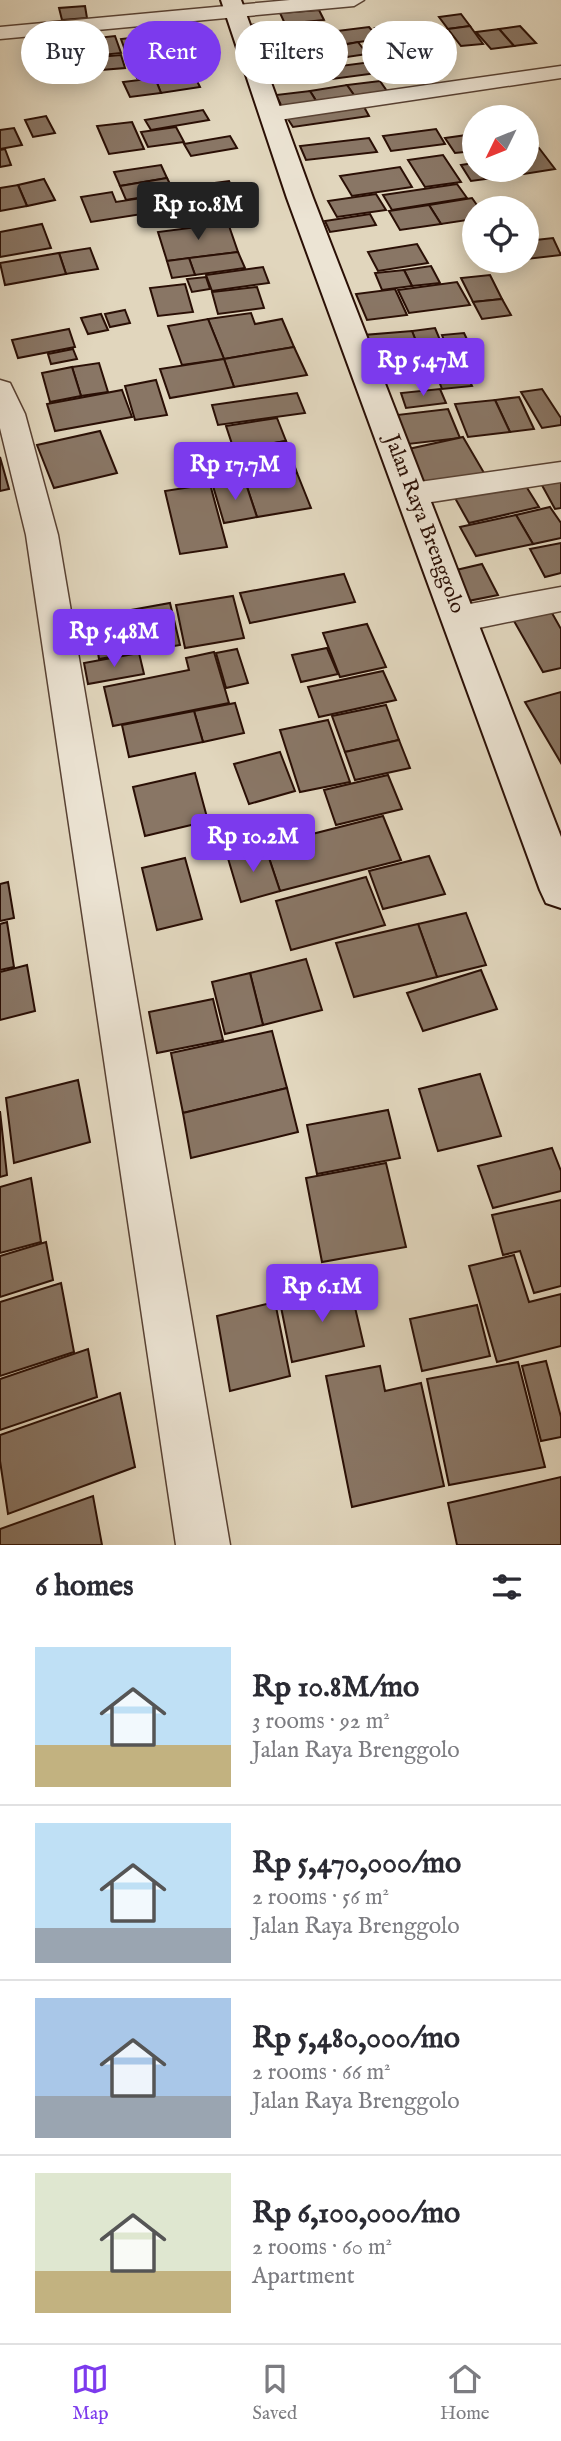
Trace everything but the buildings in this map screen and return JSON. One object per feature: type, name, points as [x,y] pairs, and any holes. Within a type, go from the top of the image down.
[{"type":"main road","name":"Jalan Raya Brenggolo","points":[[233,5],[300,198],[561,890]]},
{"type":"street","points":[[0,33],[233,5],[354,0]]},
{"type":"street","points":[[272,114],[561,72]]},
{"type":"street","points":[[0,389],[11,414],[42,535],[203,1545]]},
{"type":"street","points":[[412,495],[561,472]]},
{"type":"street","points":[[459,619],[561,599]]}]
